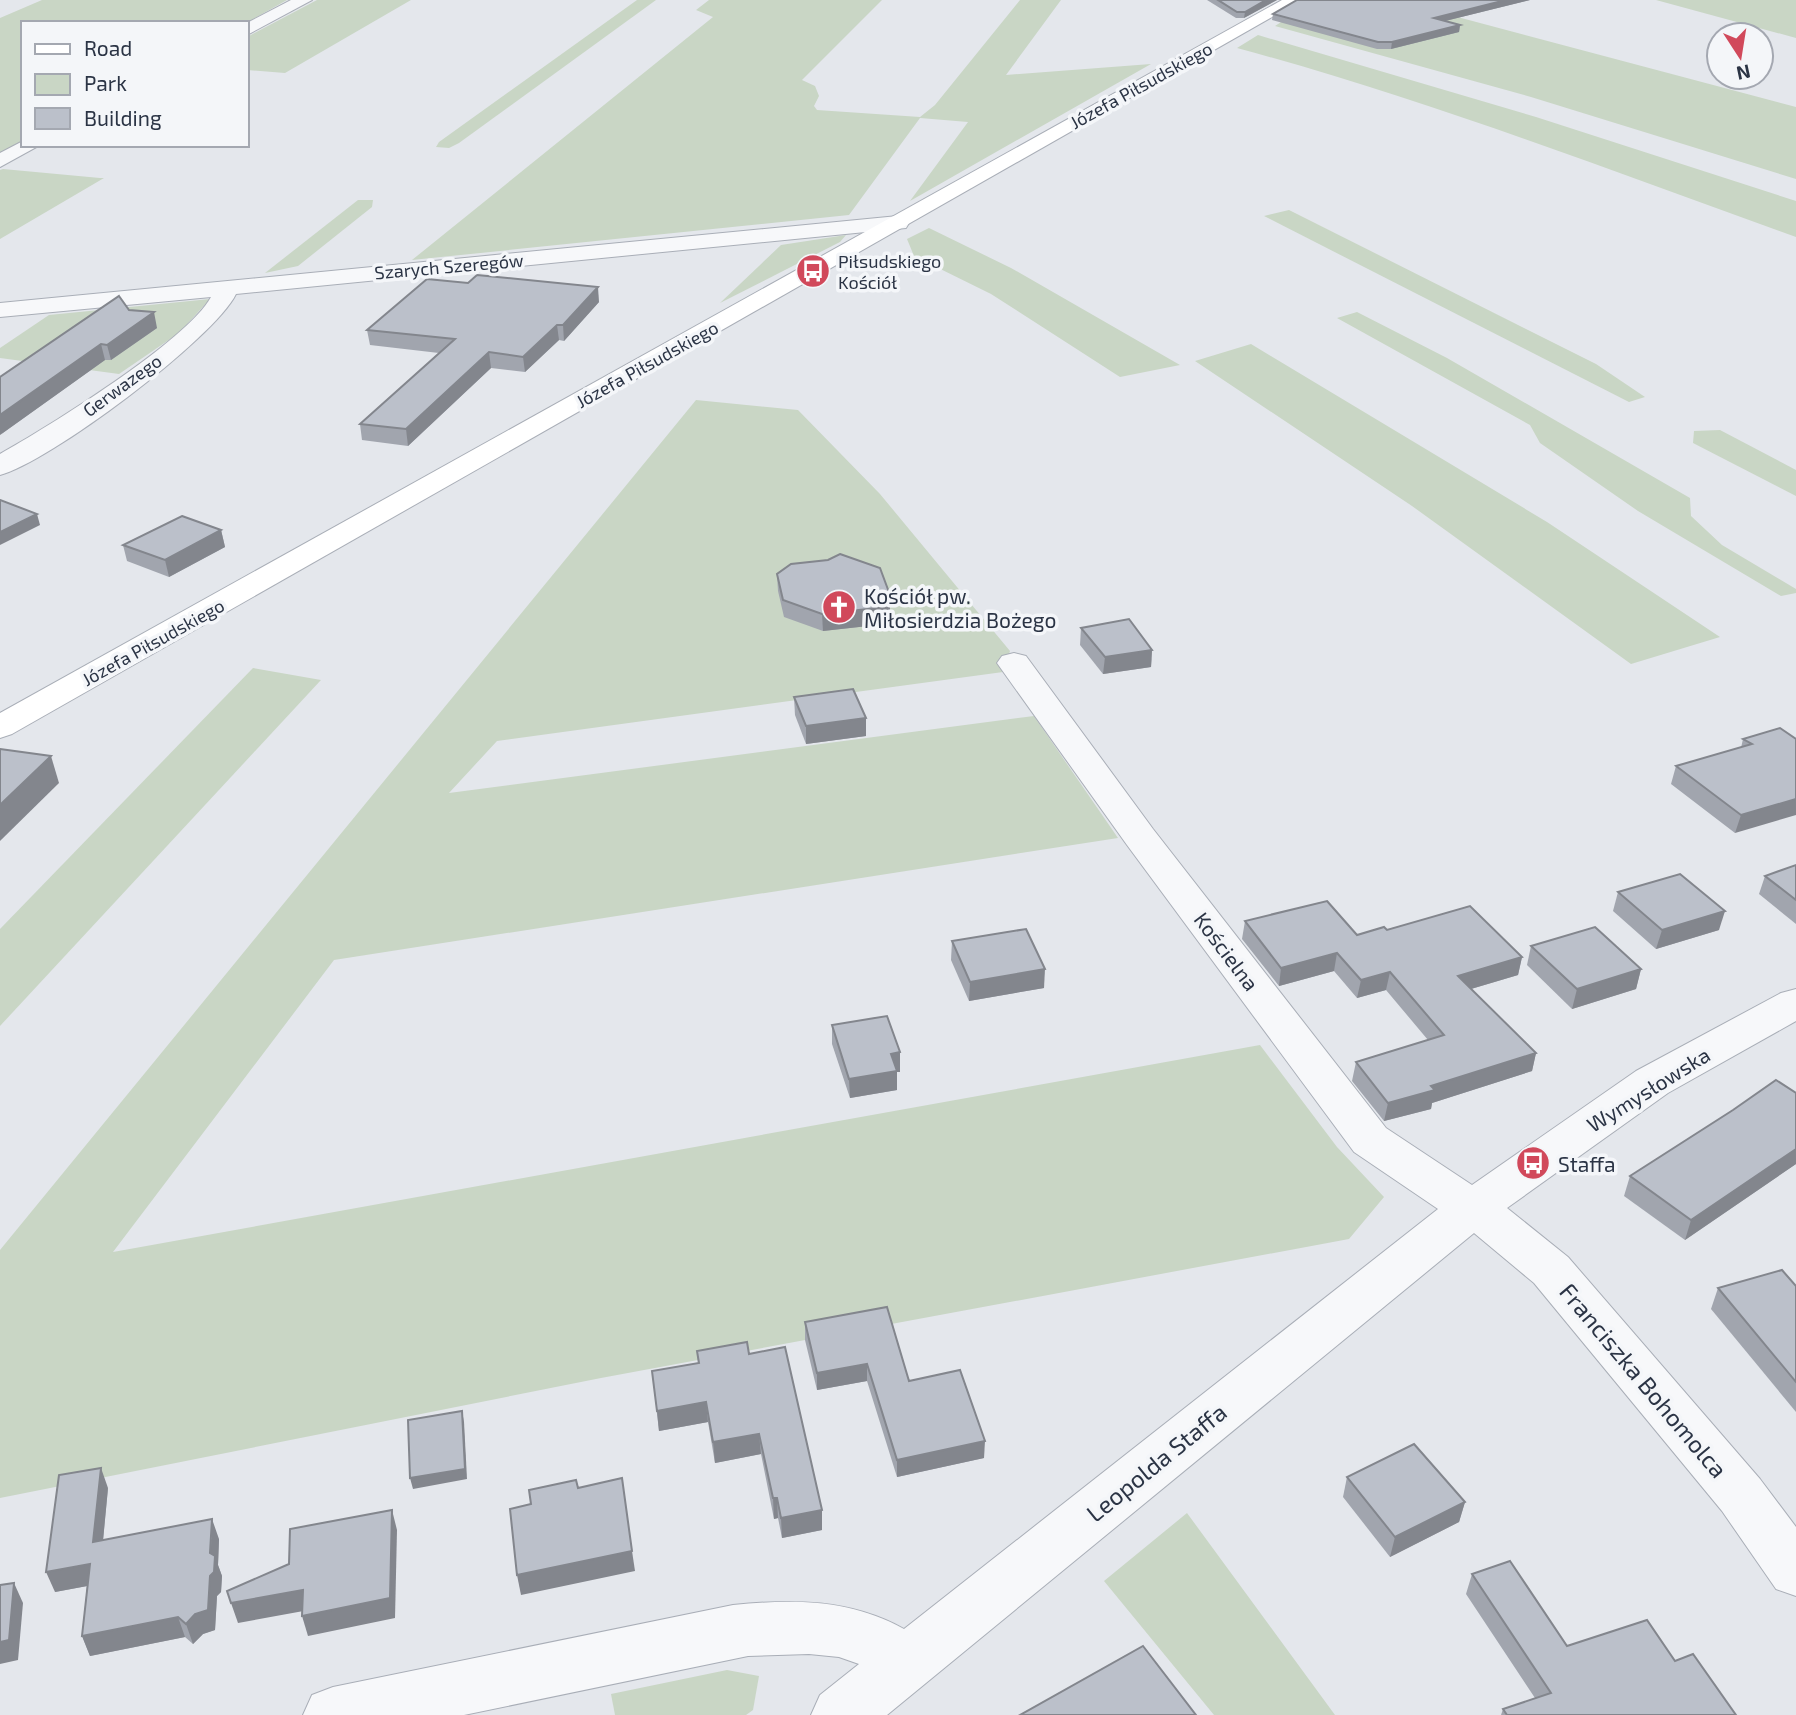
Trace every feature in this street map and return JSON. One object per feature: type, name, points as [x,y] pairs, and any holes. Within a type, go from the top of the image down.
[{"type":"street","points":[[248,29],[304,0]]},
{"type":"street","name":"Józefa Piłsudskiego","points":[[0,727],[1294,0]]},
{"type":"street","points":[[0,161],[26,147]]},
{"type":"street","name":"Szarych Szeregów","points":[[0,310],[898,223]]},
{"type":"street","name":"Gerwazego","points":[[0,466],[47,439],[176,346],[223,303],[228,287]]},
{"type":"street","name":"Kościelna","points":[[1014,663],[1140,837],[1370,1140],[1471,1209]]},
{"type":"street","name":"Wymysłowska","points":[[1471,1209],[1652,1082],[1796,1003]]},
{"type":"street","name":"Franciszka Bohomolca","points":[[1471,1209],[1503,1229],[1552,1270],[1741,1495],[1796,1571]]},
{"type":"street","name":"Leopolda Staffa","points":[[841,1715],[1471,1209]]},
{"type":"street","points":[[334,1715],[733,1632],[772,1627],[815,1628],[856,1635],[908,1661]]},
{"type":"green space","points":[[42,0],[287,0],[248,22],[21,21],[21,144],[0,154],[0,18]]},
{"type":"green space","points":[[317,0],[411,0],[285,73],[248,70],[248,36]]},
{"type":"green space","points":[[637,0],[656,0],[459,143],[449,148],[436,147],[439,142]]},
{"type":"green space","points":[[709,0],[882,0],[802,80],[815,86],[819,96],[814,106],[817,110],[920,117],[935,105],[1020,0],[1061,0],[1006,75],[1151,64],[910,201],[968,122],[920,118],[849,215],[412,260],[713,17],[696,10]]},
{"type":"green space","points":[[1656,0],[1796,0],[1796,38],[1775,32],[1775,21],[1733,21]]},
{"type":"green space","points":[[1405,3],[1705,83],[1705,91],[1736,91],[1796,107],[1796,179],[1531,97],[1275,26],[1298,11]]},
{"type":"green space","points":[[1258,35],[1536,117],[1796,201],[1796,237],[1449,113],[1237,48]]},
{"type":"green space","points":[[0,170],[104,178],[0,239]]},
{"type":"green space","points":[[358,200],[373,200],[372,207],[298,266],[265,273]]},
{"type":"green space","points":[[1289,210],[1596,364],[1645,397],[1629,402],[1264,216]]},
{"type":"green space","points":[[929,228],[1011,268],[1180,365],[1120,377],[991,294],[914,256],[907,239]]},
{"type":"green space","points":[[846,235],[840,242],[720,303],[781,245]]},
{"type":"green space","points":[[210,299],[179,333],[119,374],[0,358],[0,348],[49,315]]},
{"type":"green space","points":[[1357,312],[1447,358],[1690,498],[1691,516],[1722,545],[1796,589],[1796,593],[1781,596],[1638,511],[1540,443],[1530,425],[1337,318]]},
{"type":"green space","points":[[1251,344],[1547,522],[1720,637],[1631,664],[1412,506],[1195,361]]},
{"type":"green space","points":[[696,400],[798,410],[880,494],[1010,651],[1003,672],[497,741],[449,793],[1034,716],[1118,838],[334,960],[113,1252],[1260,1045],[1337,1147],[1384,1197],[1349,1239],[601,1378],[0,1498],[0,1250]]},
{"type":"green space","points":[[1720,430],[1796,470],[1796,496],[1693,443],[1694,431]]},
{"type":"green space","points":[[253,668],[321,680],[0,1026],[0,929]]},
{"type":"green space","points":[[1187,1513],[1335,1715],[1214,1715],[1104,1581]]},
{"type":"green space","points":[[727,1670],[759,1676],[753,1710],[746,1715],[615,1715],[611,1694]]},
{"type":"building","points":[[1218,0],[1266,0],[1245,12],[1237,12]]},
{"type":"building","points":[[1297,0],[1506,0],[1434,18],[1460,25],[1392,42],[1378,42],[1273,14]]},
{"type":"building","points":[[477,275],[598,287],[563,325],[557,325],[523,357],[489,352],[406,429],[360,424],[455,339],[367,330],[427,279],[468,283]]},
{"type":"building","points":[[119,296],[129,310],[154,312],[107,345],[101,344],[0,415],[0,377]]},
{"type":"building","points":[[0,500],[37,514],[0,532]]},
{"type":"building","points":[[182,516],[221,530],[165,560],[123,545]]},
{"type":"building","points":[[840,554],[880,568],[890,595],[877,608],[822,614],[783,600],[777,574],[791,564],[828,560]]},
{"type":"building","points":[[1129,619],[1152,650],[1105,657],[1081,628]]},
{"type":"building","points":[[853,689],[866,718],[806,726],[794,697]]},
{"type":"building","points":[[1780,728],[1796,739],[1796,799],[1741,815],[1676,766],[1752,744],[1743,739]]},
{"type":"building","points":[[0,749],[51,756],[0,805]]},
{"type":"building","points":[[1796,865],[1796,900],[1765,876]]},
{"type":"building","points":[[1680,874],[1725,911],[1662,930],[1618,892]]},
{"type":"building","points":[[1327,901],[1357,935],[1384,927],[1387,930],[1470,906],[1522,957],[1458,976],[1536,1053],[1431,1086],[1435,1090],[1388,1103],[1356,1062],[1444,1035],[1390,972],[1361,980],[1337,953],[1281,968],[1245,921]]},
{"type":"building","points":[[1595,927],[1641,969],[1577,989],[1531,946]]},
{"type":"building","points":[[1026,929],[1045,969],[970,982],[952,941]]},
{"type":"building","points":[[887,1016],[900,1052],[891,1054],[897,1071],[849,1079],[832,1025]]},
{"type":"building","points":[[1776,1080],[1796,1093],[1796,1149],[1691,1220],[1630,1176],[1733,1110]]},
{"type":"building","points":[[1782,1270],[1796,1286],[1796,1382],[1718,1288]]},
{"type":"building","points":[[887,1307],[909,1381],[960,1370],[985,1441],[897,1460],[867,1364],[817,1373],[805,1322]]},
{"type":"building","points":[[747,1342],[749,1354],[785,1347],[822,1510],[781,1518],[777,1498],[773,1498],[759,1434],[713,1442],[706,1402],[657,1411],[652,1371],[699,1363],[697,1351]]},
{"type":"building","points":[[462,1411],[465,1469],[410,1478],[408,1420]]},
{"type":"building","points":[[1414,1444],[1465,1502],[1395,1537],[1347,1477]]},
{"type":"building","points":[[101,1468],[93,1542],[212,1519],[210,1553],[215,1556],[214,1572],[210,1576],[208,1610],[195,1614],[186,1624],[178,1617],[82,1636],[90,1564],[46,1572],[59,1475]]},
{"type":"building","points":[[622,1478],[632,1551],[517,1575],[510,1509],[531,1504],[529,1490],[576,1480],[578,1488]]},
{"type":"building","points":[[392,1510],[390,1598],[302,1616],[303,1590],[231,1603],[227,1591],[289,1564],[290,1529]]},
{"type":"building","points":[[1510,1561],[1567,1646],[1647,1620],[1675,1661],[1693,1654],[1736,1715],[1507,1715],[1503,1709],[1551,1693],[1472,1574]]},
{"type":"building","points":[[14,1583],[9,1640],[0,1642],[0,1585]]},
{"type":"building","points":[[1143,1646],[1196,1715],[1020,1715]]},
{"type":"place","name":"Piłsudskiego Kościół","points":[[813,271]]},
{"type":"place","name":"Kościół pw. Miłosierdzia Bożego","points":[[839,607]]},
{"type":"place","name":"Staffa","points":[[1533,1163]]}]
